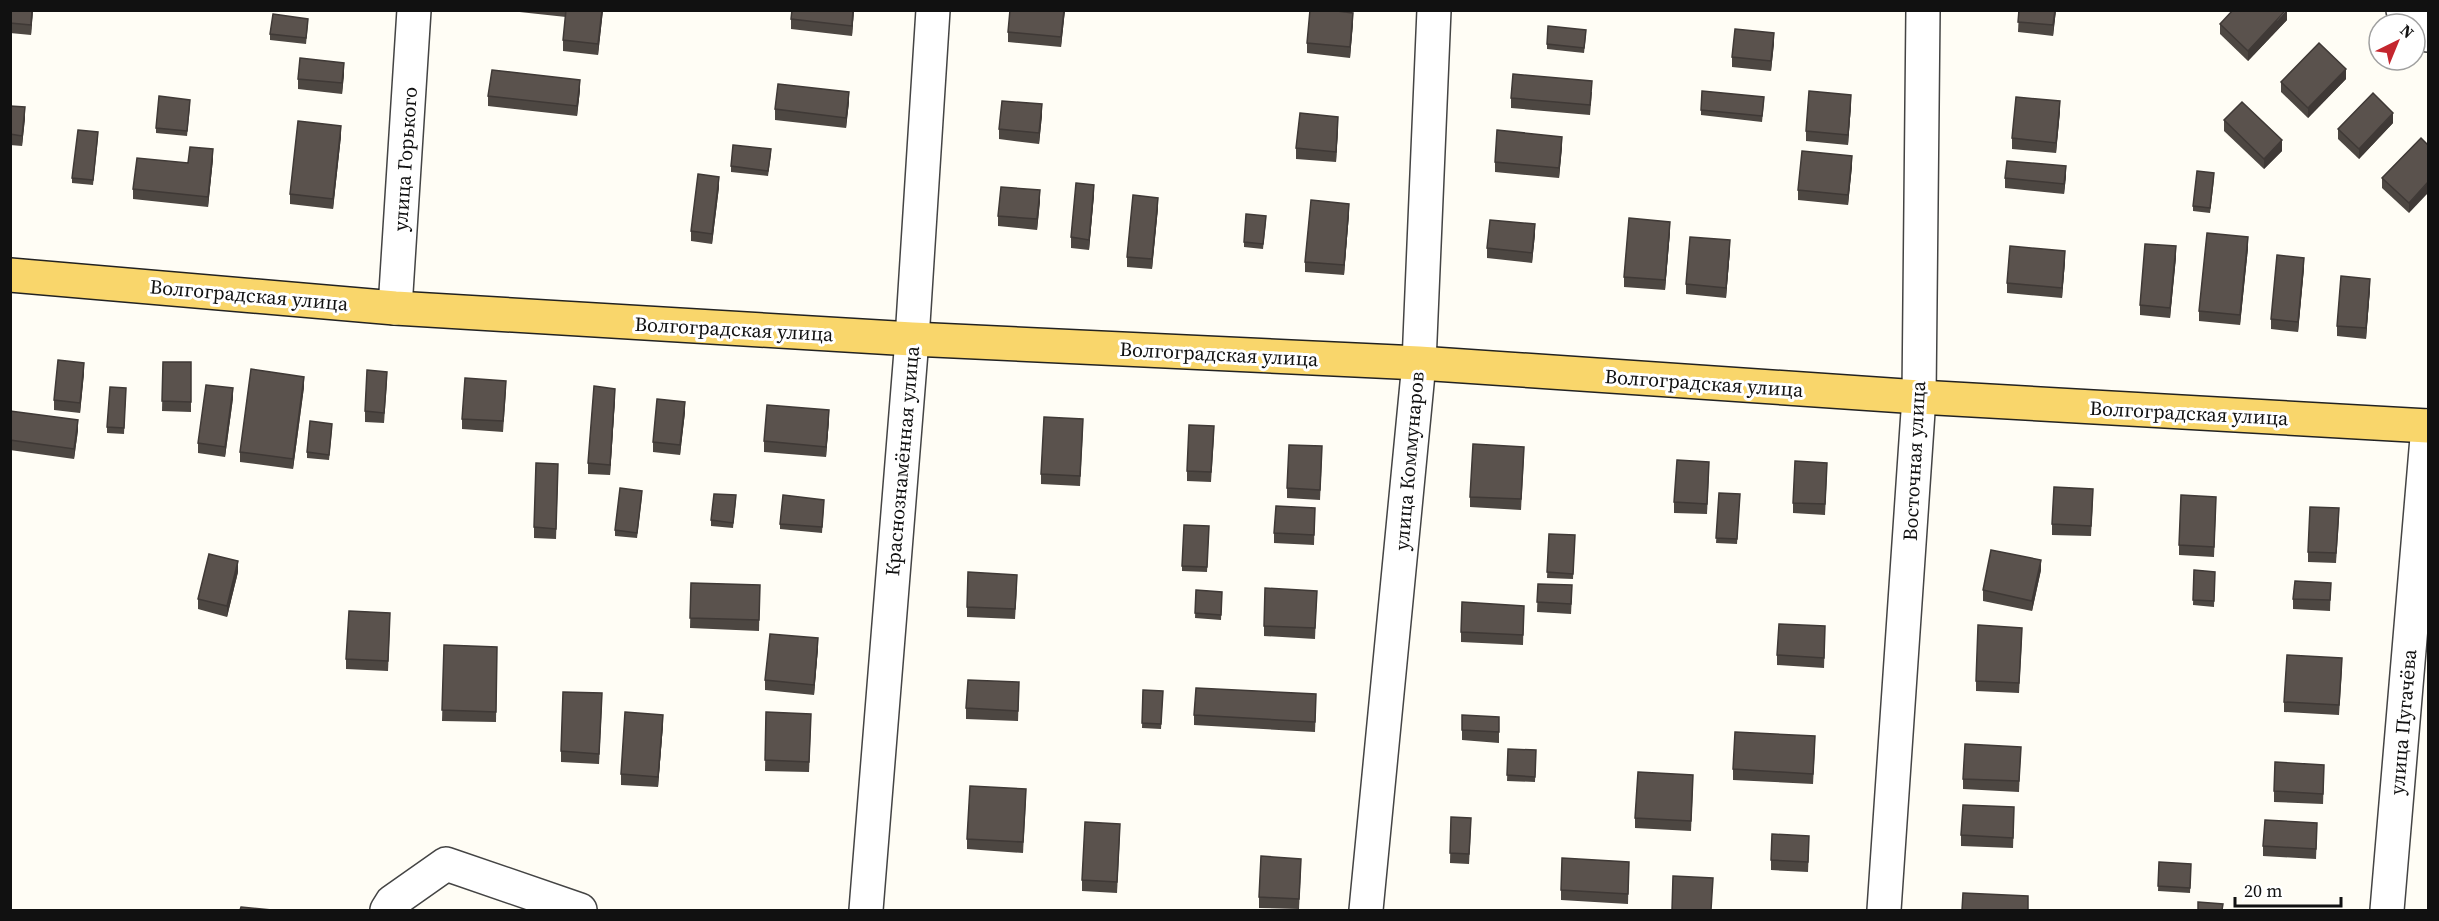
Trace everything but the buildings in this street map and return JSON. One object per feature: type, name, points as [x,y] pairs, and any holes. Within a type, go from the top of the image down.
[{"type":"main road","name":"Волгоградская улица","points":[[10,275],[395,308],[912,339],[1419,363],[1919,398],[2428,426]]},
{"type":"street","name":"улица Горького","points":[[395,308],[414,10]]},
{"type":"street","name":"Краснознамённая улица","points":[[866,910],[912,339],[933,10]]},
{"type":"street","name":"улица Коммунаров","points":[[1366,910],[1419,363],[1434,10]]},
{"type":"street","name":"Восточная улица","points":[[1884,910],[1919,398],[1923,10]]},
{"type":"street","points":[[2403,10],[2428,35]]},
{"type":"street","name":"улица Пугачёва","points":[[2387,910],[2428,426]]},
{"type":"street","points":[[387,910],[392,902],[446,864],[580,910]]}]
